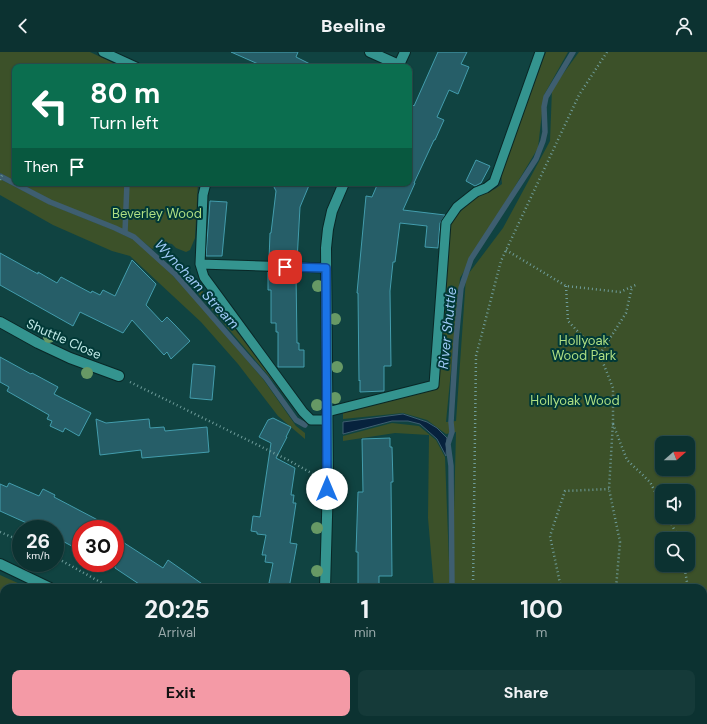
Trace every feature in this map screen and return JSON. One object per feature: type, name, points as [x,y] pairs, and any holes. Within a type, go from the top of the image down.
[{"type":"street","points":[[370,52],[395,64]]},
{"type":"street","points":[[400,64],[405,52]]},
{"type":"street","points":[[325,584],[328,482],[326,248],[332,211],[343,186]]},
{"type":"street","name":"Shuttle Close","points":[[0,322],[38,343],[70,358],[119,376]]},
{"type":"street","points":[[0,564],[42,584]]},
{"type":"lane","points":[[103,52],[129,64]]},
{"type":"lane","points":[[205,186],[203,195],[200,264],[204,277],[303,412],[311,420],[434,385],[446,223],[457,207],[476,192],[486,188],[494,182],[540,52]]},
{"type":"lane","points":[[200,264],[326,268]]},
{"type":"path","points":[[473,584],[476,356],[501,261],[578,95],[607,52]]},
{"type":"path","points":[[0,180],[3,173]]},
{"type":"path","points":[[506,250],[566,286],[620,292],[638,284]]},
{"type":"path","points":[[566,286],[568,321],[600,354],[613,388],[613,422],[609,489],[620,542],[616,584]]},
{"type":"path","points":[[600,354],[626,313],[632,287]]},
{"type":"path","points":[[119,376],[288,460],[328,482]]},
{"type":"path","points":[[613,422],[627,460],[650,482],[655,492]]},
{"type":"path","points":[[560,584],[550,536],[565,490],[609,489]]},
{"type":"path","points":[[0,532],[12,537]]},
{"type":"path","points":[[64,562],[104,584]]},
{"type":"path","points":[[685,572],[687,584]]},
{"type":"green space","points":[[0,52],[90,52],[116,64],[12,64],[12,179],[0,173]]},
{"type":"green space","name":"Hollyoak Wood Park","points":[[546,52],[568,52],[544,95],[538,148],[460,278],[446,422],[456,421],[466,277],[503,228],[550,141],[552,89],[579,52],[707,52],[707,584],[452,584],[456,432],[446,434],[427,420],[403,413],[343,419],[343,411],[437,388],[450,225],[453,219],[480,194],[495,189],[502,184],[501,173]]},
{"type":"green space","points":[[0,179],[51,205],[116,231],[136,241],[156,258],[194,298],[263,379],[296,426],[305,433],[305,439],[278,416],[238,364],[201,322],[130,256],[112,251],[53,225],[0,195]]},
{"type":"green space","name":"Beverley Wood","points":[[25,186],[198,186],[195,238],[190,250],[186,252],[176,248],[172,244],[163,242],[152,249],[135,235],[62,206]]},
{"type":"green space","points":[[172,263],[209,297],[288,397],[287,399],[274,382]]},
{"type":"green space","points":[[392,423],[419,426],[436,440],[445,457],[450,584],[434,584],[428,518],[429,435],[395,433],[343,441],[343,436]]},
{"type":"green space","points":[[0,575],[20,584],[0,584]]},
{"type":"water","points":[[403,414],[427,422],[437,428],[447,438],[446,456],[437,439],[420,424],[408,421],[392,421],[343,434],[343,422]]},
{"type":"building","points":[[231,52],[298,52],[296,57],[310,64],[258,64]]},
{"type":"building","points":[[438,52],[467,52],[461,64],[469,67],[458,94],[449,90],[437,117],[444,120],[403,210],[445,215],[440,223],[438,248],[425,247],[427,226],[400,223],[395,262],[393,262],[390,291],[391,366],[384,366],[384,391],[360,392],[357,293],[366,196],[372,197],[377,186],[412,186],[412,107],[413,105],[414,106]]},
{"type":"building","points":[[476,160],[490,166],[481,183],[475,186],[466,181]]},
{"type":"building","points":[[274,186],[309,186],[300,207],[297,261],[269,260],[270,233],[276,191]]},
{"type":"building","points":[[210,201],[227,202],[222,256],[206,256]]},
{"type":"building","points":[[0,253],[57,283],[61,277],[91,293],[92,291],[100,295],[103,290],[115,296],[132,260],[156,284],[146,305],[162,322],[167,317],[190,341],[171,359],[167,352],[164,355],[132,320],[123,333],[80,312],[73,326],[0,285]]},
{"type":"building","points":[[268,272],[296,273],[297,343],[299,343],[299,350],[304,350],[304,367],[278,367],[278,332],[276,332],[276,323],[271,323],[271,290],[268,290]]},
{"type":"building","points":[[0,357],[58,387],[54,394],[91,413],[79,436],[65,428],[63,432],[50,426],[52,421],[47,419],[49,415],[7,391],[9,387],[0,382]]},
{"type":"building","points":[[193,364],[215,366],[212,400],[190,398]]},
{"type":"building","points":[[273,418],[291,427],[276,458],[295,468],[291,495],[294,495],[293,503],[296,503],[290,543],[297,544],[290,584],[269,583],[273,563],[265,562],[266,555],[262,555],[266,535],[257,534],[257,532],[251,531],[253,516],[260,517],[271,443],[259,437],[268,420]]},
{"type":"building","points":[[96,419],[106,423],[149,419],[150,428],[164,427],[165,431],[207,427],[209,452],[142,458],[141,450],[100,455]]},
{"type":"building","points":[[390,438],[390,447],[392,447],[392,576],[379,576],[379,584],[358,584],[358,552],[356,552],[358,492],[363,492],[362,439]]},
{"type":"building","points":[[9,483],[39,496],[43,489],[55,495],[54,497],[97,520],[72,520],[72,546],[64,542],[64,520],[20,520],[0,511],[0,484],[7,487]]},
{"type":"building","points":[[124,543],[163,568],[168,560],[202,584],[139,584],[121,572],[124,572]]},
{"type":"waterway","name":"River Shuttle","points":[[452,584],[451,466],[448,444],[452,432],[451,422],[456,340],[461,288],[471,259],[536,159],[545,132],[544,107],[546,97],[573,52]]},
{"type":"waterway","name":"Wyncham Stream","points":[[0,176],[12,182]]},
{"type":"waterway","name":"Wyncham Stream","points":[[19,186],[50,202],[134,237],[175,274],[266,378],[296,420],[305,425]]},
{"type":"waterway","points":[[125,232],[127,186]]},
{"type":"route","points":[[285,267],[326,268],[327,489]]},
{"type":"park label","name":"Hollyoak Wood","points":[[575,400]]}]
